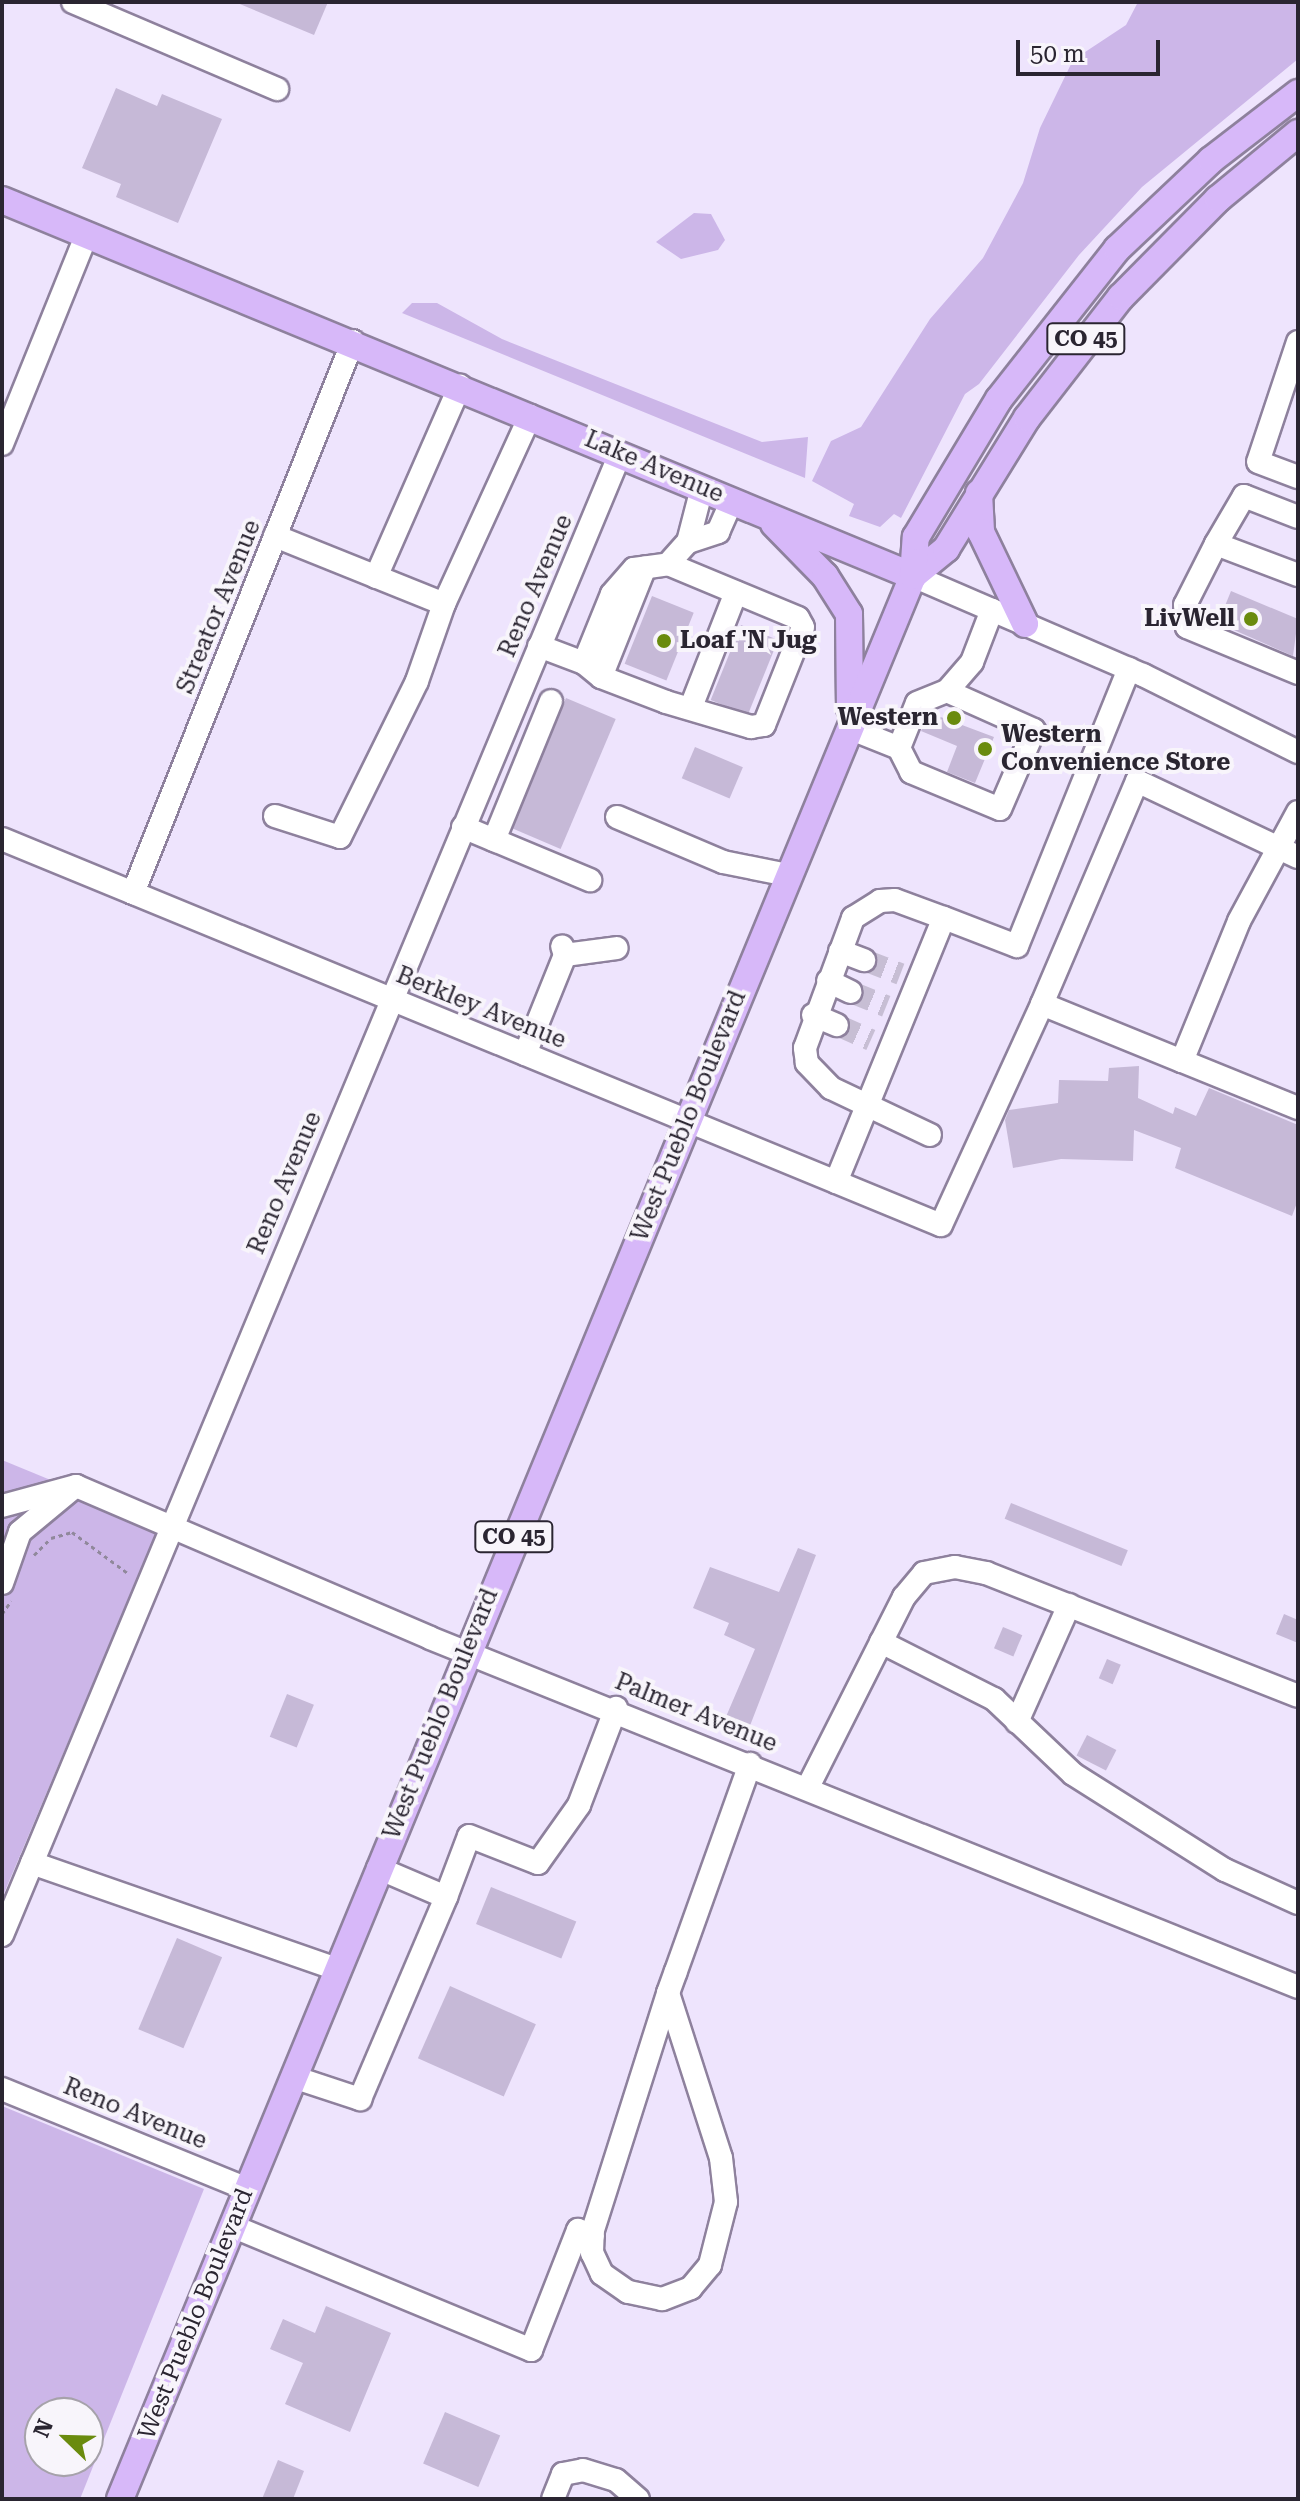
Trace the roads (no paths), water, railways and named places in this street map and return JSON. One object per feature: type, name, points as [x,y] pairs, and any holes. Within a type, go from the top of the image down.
[{"type":"main road","name":"West Pueblo Boulevard","points":[[120,2499],[468,1648],[913,576],[916,537],[950,474],[1060,318],[1162,204],[1298,93]]},
{"type":"main road","name":"West Pueblo Boulevard","points":[[913,576],[946,549],[979,492],[1072,355],[1121,297],[1218,199],[1298,133]]},
{"type":"main road","name":"Lake Avenue","points":[[2,200],[353,341],[913,576]]},
{"type":"main road","points":[[979,492],[981,532],[1025,624]]},
{"type":"main road","points":[[763,513],[814,564],[849,614],[849,728]]},
{"type":"street","points":[[73,2],[277,89]]},
{"type":"street","points":[[2,444],[87,234]]},
{"type":"street","name":"Streator Avenue","points":[[133,893],[353,341]]},
{"type":"street","points":[[1298,342],[1244,496],[1185,605],[1187,627],[1298,673]]},
{"type":"street","points":[[376,577],[460,386]]},
{"type":"street","points":[[275,816],[340,837],[417,681],[444,604],[530,416]]},
{"type":"street","name":"Reno Avenue","points":[[2,1935],[170,1524],[620,454]]},
{"type":"street","points":[[1258,462],[1298,477]]},
{"type":"street","points":[[668,564],[688,542],[702,488]]},
{"type":"street","points":[[1244,496],[1298,517]]},
{"type":"street","points":[[688,542],[718,532],[732,500]]},
{"type":"street","points":[[275,536],[444,604]]},
{"type":"street","points":[[1216,544],[1298,575]]},
{"type":"street","points":[[539,646],[592,670],[691,707],[764,725],[803,627],[798,618],[668,564],[634,569],[612,594],[592,670]]},
{"type":"street","name":"Lake Avenue","points":[[913,576],[1129,669],[1298,752]]},
{"type":"street","points":[[691,707],[736,592]]},
{"type":"street","points":[[899,748],[917,703],[947,691],[972,662],[992,610]]},
{"type":"street","points":[[930,1135],[831,1088],[807,1063],[813,1015],[853,918],[880,901],[895,900],[1017,946],[1129,669]]},
{"type":"street","points":[[849,728],[899,748],[911,772],[1000,809],[1034,730],[947,691]]},
{"type":"street","points":[[494,840],[551,701]]},
{"type":"street","points":[[1288,852],[1137,781],[1042,1004],[1298,1108]]},
{"type":"street","points":[[1182,1061],[1239,921],[1288,852],[1298,812]]},
{"type":"street","points":[[617,817],[723,862],[788,875]]},
{"type":"street","points":[[463,827],[590,880]]},
{"type":"street","name":"Berkley Avenue","points":[[2,839],[941,1225],[1042,1004]]},
{"type":"street","points":[[836,1182],[866,1107],[881,1044],[909,978],[944,918]]},
{"type":"street","points":[[525,1054],[563,951],[617,948]]},
{"type":"street","points":[[840,951],[864,960]]},
{"type":"street","points":[[828,981],[851,992]]},
{"type":"street","points":[[813,1015],[837,1025]]},
{"type":"street","points":[[2,1506],[76,1486]]},
{"type":"street","points":[[8,1589],[20,1532],[76,1486]]},
{"type":"street","name":"Palmer Avenue","points":[[76,1486],[1298,1987]]},
{"type":"street","points":[[808,1787],[881,1642],[924,1573],[955,1567],[1069,1605],[1298,1696]]},
{"type":"street","points":[[1017,1722],[1069,1605]]},
{"type":"street","points":[[881,1642],[994,1699],[1073,1774],[1225,1870],[1298,1903]]},
{"type":"street","points":[[293,2077],[360,2099],[469,1836],[538,1863],[579,1805],[616,1708]]},
{"type":"street","points":[[668,1993],[721,2158],[726,2202],[721,2236],[691,2288],[662,2299],[628,2292],[602,2274],[593,2236],[668,1993],[750,1764]]},
{"type":"street","points":[[32,1863],[337,1969]]},
{"type":"street","points":[[378,1868],[446,1897]]},
{"type":"street","name":"Reno Avenue","points":[[2,2089],[247,2189]]},
{"type":"street","points":[[232,2226],[531,2350],[578,2230],[593,2236]]},
{"type":"street","points":[[553,2499],[563,2474],[583,2470],[616,2480],[638,2499]]},
{"type":"tunnel","points":[[864,960],[900,974]]},
{"type":"tunnel","points":[[851,992],[886,1006]]},
{"type":"tunnel","points":[[837,1025],[871,1040]]},
{"type":"place","name":"LivWell","points":[[1251,619]]},
{"type":"place","name":"Loaf 'N Jug","points":[[664,641]]},
{"type":"place","name":"Western","points":[[954,718]]},
{"type":"place","name":"Western Convenience Store","points":[[985,749]]}]
